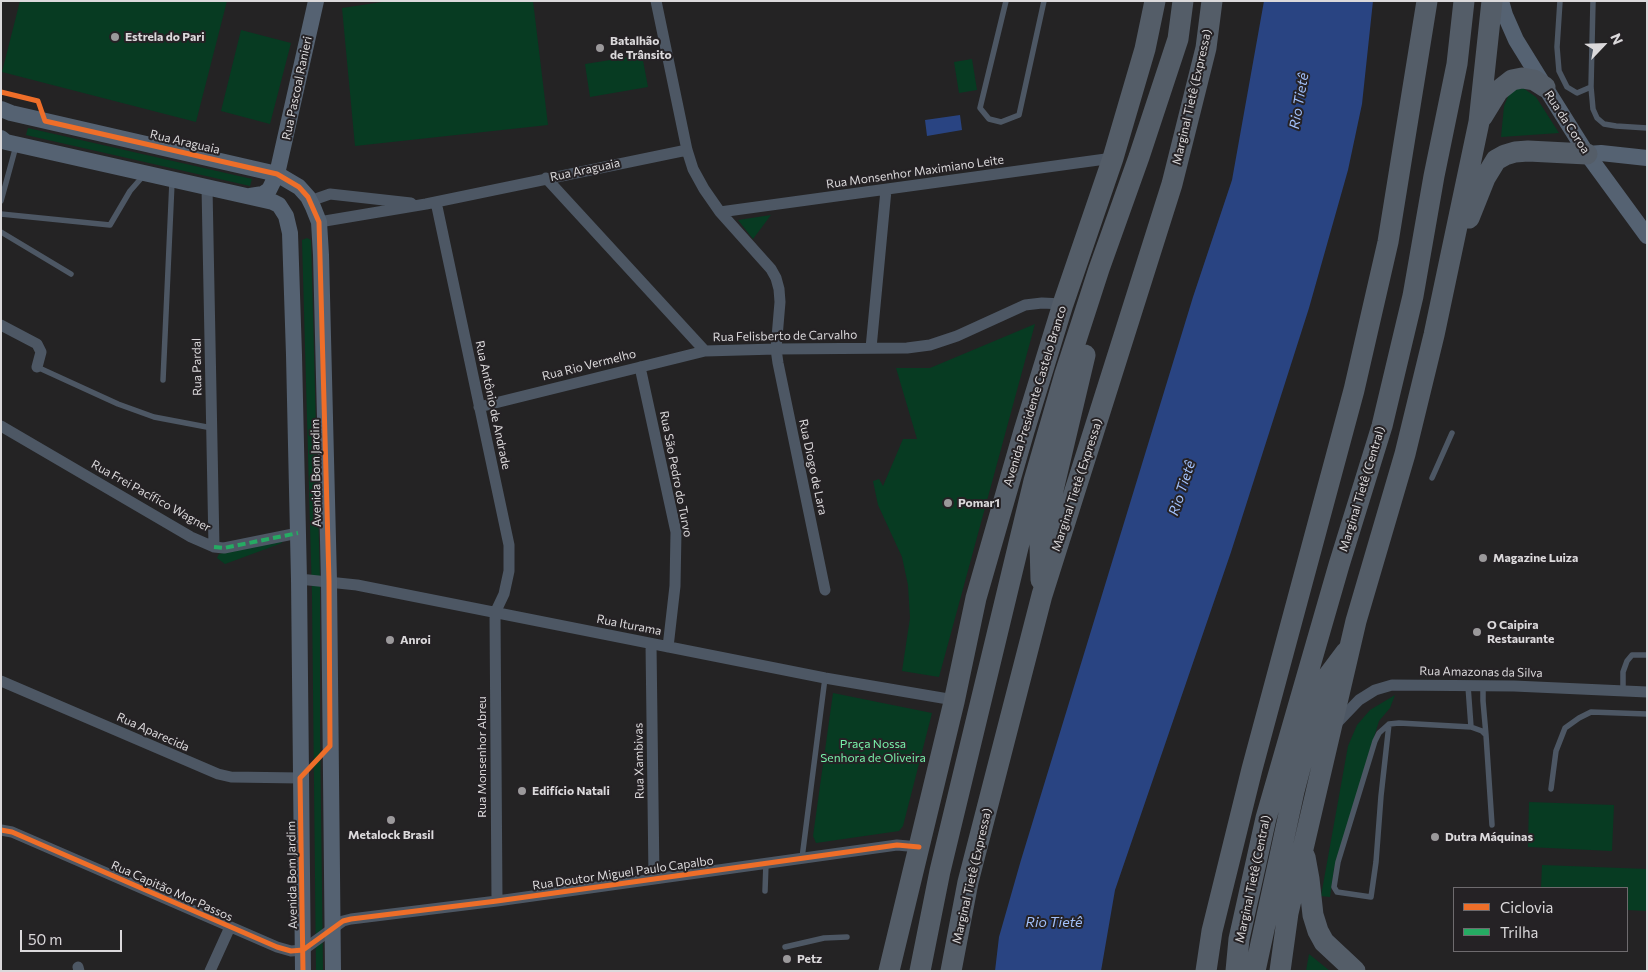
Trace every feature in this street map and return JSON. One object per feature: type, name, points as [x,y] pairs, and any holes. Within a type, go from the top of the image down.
[{"type":"highway","name":"Avenida Presidente Castelo Branco","points":[[889,971],[954,700],[976,598],[1063,304],[1113,158],[1145,49],[1154,1]]},
{"type":"highway","points":[[920,971],[940,871],[1034,481],[1065,374],[1099,269],[1178,39],[1183,1]]},
{"type":"highway","name":"Marginal Tietê (Expressa)","points":[[951,971],[968,882],[1042,595],[1172,184],[1206,48],[1212,1]]},
{"type":"highway","points":[[1206,971],[1212,931],[1252,769],[1356,381],[1388,242],[1427,1]]},
{"type":"highway","name":"Marginal Tietê (Central)","points":[[1236,971],[1239,939],[1266,818],[1339,565],[1382,426],[1411,305],[1434,176],[1457,64],[1464,1]]},
{"type":"highway","points":[[1280,971],[1288,914],[1356,622],[1405,454],[1449,267],[1479,122],[1492,1]]},
{"type":"highway","points":[[1479,122],[1494,96],[1508,82],[1517,79],[1528,79],[1538,82],[1545,87]]},
{"type":"highway","points":[[1449,267],[1485,178],[1496,160],[1515,152],[1587,154]]},
{"type":"highway","points":[[1042,595],[1040,545],[1099,296],[1099,269]]},
{"type":"highway","points":[[1255,971],[1294,791],[1322,684],[1351,646]]},
{"type":"highway","points":[[1304,849],[1310,879],[1313,915],[1318,931],[1324,942],[1355,971]]},
{"type":"highway","points":[[897,940],[898,971]]},
{"type":"main road","name":"Rua Pascoal Ranieri","points":[[277,174],[316,1]]},
{"type":"main road","name":"Rua da Coroa","points":[[1500,1],[1516,40],[1545,87],[1587,154],[1647,236]]},
{"type":"main road","name":"Rua Araguaia","points":[[1,109],[27,117],[277,174],[299,187],[310,201]]},
{"type":"main road","points":[[9,141],[14,137],[15,127],[20,120],[27,117]]},
{"type":"main road","points":[[9,141],[273,202],[278,205],[289,224]]},
{"type":"main road","points":[[1587,154],[1600,153],[1647,158]]},
{"type":"main road","points":[[248,196],[263,194],[269,190],[277,174]]},
{"type":"main road","points":[[289,224],[296,209],[310,201]]},
{"type":"main road","name":"Avenida Bom Jardim","points":[[310,201],[319,222],[329,581],[333,971]]},
{"type":"main road","name":"Avenida Bom Jardim","points":[[289,224],[298,533],[303,971]]},
{"type":"street","name":"Rua Diogo de Lara","points":[[656,1],[687,150],[693,169],[704,190],[720,212],[771,269],[776,278],[780,302],[776,349],[778,363],[825,590]]},
{"type":"street","name":"Rua Araguaia","points":[[319,222],[431,203],[687,150]]},
{"type":"street","name":"Rua Monsenhor Maximiano Leite","points":[[720,212],[1113,158]]},
{"type":"street","name":"Rua Felisberto de Carvalho","points":[[546,178],[705,351],[907,348],[930,345],[957,336],[1025,305],[1042,303],[1063,304]]},
{"type":"street","name":"Rua Pardal","points":[[207,187],[214,547]]},
{"type":"street","points":[[871,348],[886,190]]},
{"type":"street","name":"Rua Araguaia","points":[[310,201],[330,194],[431,203]]},
{"type":"street","name":"Rua Antônio de Andrade","points":[[431,203],[509,545],[509,571],[504,594],[495,613]]},
{"type":"street","points":[[1,325],[37,344],[41,352],[37,367]]},
{"type":"street","name":"Rua Rio Vermelho","points":[[479,407],[705,351]]},
{"type":"street","name":"Rua São Pedro do Turvo","points":[[640,367],[676,532],[675,586],[668,647]]},
{"type":"street","name":"Rua Frei Pacífico Wagner","points":[[1,426],[191,537],[214,547],[224,548],[298,533]]},
{"type":"street","name":"Rua Iturama","points":[[298,579],[357,585],[825,678],[954,700]]},
{"type":"street","name":"Rua Monsenhor Abreu","points":[[495,613],[497,901]]},
{"type":"street","name":"Rua Xambivas","points":[[651,644],[654,878]]},
{"type":"street","name":"Rua Aparecida","points":[[1,681],[218,774],[231,777],[300,778]]},
{"type":"street","name":"Rua Amazonas da Silva","points":[[1332,730],[1359,700],[1375,690],[1392,685],[1647,692]]},
{"type":"street","name":"Rua Capitão Mor Passos","points":[[1,830],[21,836],[277,947],[291,951],[303,950]]},
{"type":"street","name":"Rua Doutor Miguel Paulo Capalbo","points":[[333,930],[343,921],[351,919],[497,901],[897,845],[919,847]]},
{"type":"street","points":[[210,971],[230,927]]},
{"type":"street","points":[[303,950],[333,930]]},
{"type":"lane","points":[[1006,1],[980,108],[989,119],[1001,122],[1019,115],[1044,1]]},
{"type":"lane","points":[[1560,1],[1557,47],[1560,71],[1567,87],[1577,93],[1591,87]]},
{"type":"lane","points":[[1593,1],[1591,87],[1593,109],[1604,124],[1647,128]]},
{"type":"lane","points":[[1,202],[9,141]]},
{"type":"lane","points":[[1,214],[110,225],[130,192],[145,173]]},
{"type":"lane","points":[[163,380],[172,179]]},
{"type":"lane","points":[[1,232],[71,274]]},
{"type":"lane","points":[[37,367],[118,404],[154,417],[212,428]]},
{"type":"lane","points":[[1432,478],[1452,432]]},
{"type":"lane","points":[[1622,691],[1623,672],[1627,661],[1632,655],[1647,655]]},
{"type":"lane","points":[[802,858],[825,678]]},
{"type":"lane","points":[[1468,686],[1471,727]]},
{"type":"lane","points":[[1483,686],[1492,825]]},
{"type":"lane","points":[[1551,788],[1556,751],[1565,728],[1591,712],[1647,714]]},
{"type":"lane","points":[[1389,724],[1371,898],[1337,892],[1334,887],[1338,862],[1379,733],[1389,724],[1399,723],[1471,727],[1482,731],[1486,735]]},
{"type":"lane","points":[[765,891],[766,863]]},
{"type":"lane","points":[[785,947],[824,938],[846,937]]},
{"type":"green space","name":"Estrela do Pari","points":[[20,1],[227,1],[196,122],[2,72]]},
{"type":"green space","points":[[389,1],[533,1],[548,125],[355,146],[342,8]]},
{"type":"green space","points":[[241,30],[291,43],[270,124],[221,111]]},
{"type":"green space","points":[[642,55],[648,87],[590,97],[585,64]]},
{"type":"green space","points":[[972,59],[977,90],[959,93],[954,62]]},
{"type":"green space","points":[[1523,88],[1536,97],[1559,133],[1501,137],[1504,106],[1509,94],[1513,89]]},
{"type":"green space","points":[[28,128],[252,179],[250,186],[26,135]]},
{"type":"green space","points":[[771,215],[753,239],[738,220]]},
{"type":"green space","points":[[307,238],[311,240],[320,581],[323,971],[316,971],[312,595],[302,240]]},
{"type":"green space","points":[[1035,324],[939,677],[902,671],[910,618],[908,585],[902,557],[878,505],[873,481],[879,479],[883,486],[903,439],[917,439],[896,368],[930,368]]},
{"type":"green space","points":[[282,539],[282,543],[225,564],[217,558],[219,554]]},
{"type":"green space","name":"Praça Nossa Senhora de Oliveira","points":[[833,693],[932,713],[903,826],[899,831],[816,843],[813,836]]},
{"type":"green space","points":[[1395,695],[1390,708],[1379,721],[1334,869],[1330,897],[1321,896],[1348,746],[1357,725],[1370,710]]},
{"type":"green space","points":[[1529,802],[1614,805],[1612,851],[1528,847]]},
{"type":"green space","points":[[1542,865],[1647,869],[1647,911],[1628,910],[1628,887],[1541,887]]},
{"type":"green space","points":[[1309,954],[1330,971],[1306,971]]},
{"type":"water","name":"Rio Tietê","points":[[1264,1],[1373,1],[1362,104],[1348,170],[1309,308],[1231,552],[1115,890],[1101,971],[995,971],[999,937],[1021,860],[1193,297],[1232,180]]},
{"type":"water","points":[[960,115],[962,130],[927,136],[925,120]]},
{"type":"marked path","points":[[214,547],[224,548],[298,533]]},
{"type":"cycle path","points":[[1,92],[38,101],[45,121],[277,174],[299,187],[308,197],[319,222],[329,581],[330,746],[300,778],[303,971]]},
{"type":"cycle path","points":[[1,830],[12,832],[277,947],[291,951],[303,950],[343,921],[351,919],[497,901],[897,845],[919,847]]},
{"type":"place","name":"Estrela do Pari","points":[[115,37]]},
{"type":"place","name":"Batalhão de Trânsito","points":[[600,48]]},
{"type":"place","name":"Pomar1","points":[[948,503]]},
{"type":"place","name":"Magazine Luiza","points":[[1483,558]]},
{"type":"place","name":"O Caipira Restaurante","points":[[1477,632]]},
{"type":"place","name":"Anroi","points":[[390,640]]},
{"type":"place","name":"Edifício Natali","points":[[522,791]]},
{"type":"place","name":"Metalock Brasil","points":[[391,820]]},
{"type":"place","name":"Dutra Máquinas","points":[[1435,837]]},
{"type":"place","name":"Petz","points":[[787,959]]}]
